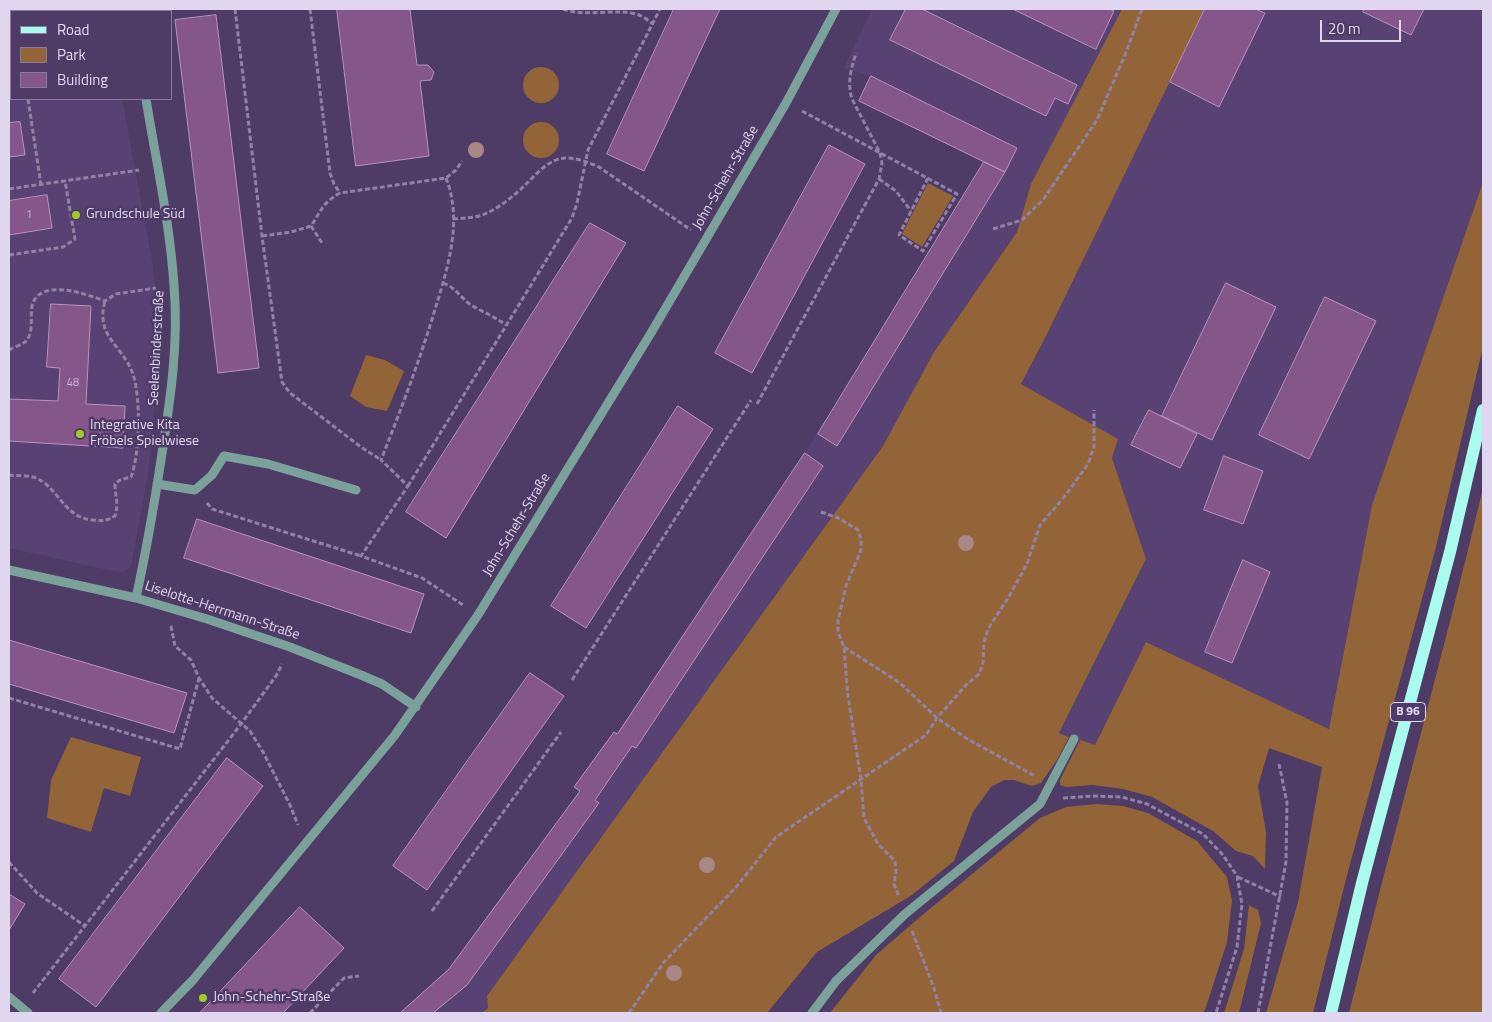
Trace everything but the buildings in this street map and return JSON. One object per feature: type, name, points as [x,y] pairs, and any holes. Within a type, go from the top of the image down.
[{"type":"main road","name":"B 96","points":[[1331,1013],[1362,883],[1450,552],[1483,410]]},
{"type":"street","name":"John-Schehr-Straße","points":[[161,1013],[193,980],[395,735],[478,615],[706,240],[786,103],[836,9]]},
{"type":"street","name":"Seelenbinderstraße","points":[[136,598],[157,484],[172,384],[175,333],[174,287],[170,243],[146,100]]},
{"type":"street","points":[[157,484],[195,490],[212,475],[224,456],[268,464],[356,490]]},
{"type":"street","name":"Liselotte-Herrmann-Straße","points":[[9,570],[167,606],[290,647],[382,684],[416,707]]},
{"type":"street","points":[[812,1013],[836,981],[905,914],[1040,804],[1074,738]]},
{"type":"street","points":[[9,998],[28,1013]]},
{"type":"path","points":[[235,9],[262,236],[282,382],[290,393],[381,460],[408,486]]},
{"type":"path","points":[[310,9],[330,173],[340,193]]},
{"type":"path","points":[[563,9],[585,13],[630,13],[640,16],[653,24]]},
{"type":"path","points":[[361,556],[408,486],[572,218],[588,150],[660,9]]},
{"type":"path","points":[[993,229],[1022,220],[1043,200],[1097,120],[1125,55],[1142,9]]},
{"type":"path","points":[[757,404],[879,179],[882,163],[880,153],[850,92],[850,75],[856,53]]},
{"type":"path","points":[[28,100],[41,185]]},
{"type":"path","points":[[786,103],[928,178],[957,194],[922,251],[899,235],[928,178]]},
{"type":"path","points":[[453,219],[471,218],[487,214],[506,201],[538,172],[549,164],[563,158],[586,162],[598,167],[706,240]]},
{"type":"path","points":[[262,236],[291,232],[311,226],[320,209],[330,199],[340,193],[446,178],[456,170],[462,161]]},
{"type":"path","points":[[9,189],[157,166]]},
{"type":"path","points":[[381,460],[420,359],[443,283],[452,245],[453,219],[449,186],[446,178]]},
{"type":"path","points":[[879,179],[896,191],[911,211]]},
{"type":"path","points":[[9,255],[63,247],[75,239],[65,181]]},
{"type":"path","points":[[311,226],[322,243]]},
{"type":"path","points":[[443,283],[451,286],[470,304],[492,315],[506,325]]},
{"type":"path","points":[[9,475],[35,477],[48,486],[67,508],[84,519],[106,521],[116,516],[118,506],[115,484],[120,480],[130,477],[136,465],[138,441],[137,397],[133,374],[121,351],[105,332],[102,312],[105,301],[116,294],[174,287]]},
{"type":"path","points":[[9,350],[26,340],[30,330],[32,305],[38,295],[48,290],[69,291],[105,301]]},
{"type":"path","points":[[572,680],[750,400]]},
{"type":"path","points":[[629,1013],[664,962],[737,886],[776,837],[926,735],[937,718],[966,685],[979,674],[983,663],[984,642],[988,629],[1027,564],[1040,525],[1065,496],[1088,464],[1094,447],[1094,410]]},
{"type":"path","points":[[195,490],[212,509],[361,556],[422,578],[478,615]]},
{"type":"path","points":[[821,512],[838,518],[858,530],[861,540],[861,550],[846,586],[838,622],[838,632],[844,647],[848,697],[861,779],[864,818],[878,844],[895,861],[894,884],[934,988],[941,1013]]},
{"type":"path","points":[[167,606],[175,646],[190,660],[212,698],[250,731],[264,752],[290,805],[305,844]]},
{"type":"path","points":[[21,1006],[241,724],[276,676],[290,647]]},
{"type":"path","points":[[844,647],[900,683],[937,718],[969,740],[1051,785]]},
{"type":"path","points":[[9,698],[180,749],[199,678]]},
{"type":"path","points":[[432,911],[561,732]]},
{"type":"path","points":[[1258,1013],[1286,862],[1287,803],[1279,764]]},
{"type":"path","points":[[1040,804],[1064,797],[1122,797],[1147,804],[1203,834],[1223,855],[1237,876],[1242,904],[1236,947],[1216,1013]]},
{"type":"path","points":[[9,862],[38,893],[85,926]]},
{"type":"path","points":[[1237,876],[1281,897]]},
{"type":"path","points":[[310,1013],[344,978],[359,976]]},
{"type":"shaded area","name":"Integrative Kita Fröbels Spielwiese","points":[[9,9],[88,9],[10,10],[10,100],[122,100],[152,260],[156,295],[157,388],[147,480],[131,567],[122,573],[9,548]]},
{"type":"shaded area","points":[[872,9],[1122,9],[1031,184],[1017,232],[934,352],[883,446],[487,996],[488,1008],[482,1013],[400,1013],[449,969],[580,791],[574,787],[614,732],[617,734],[805,453],[984,163],[859,101],[871,76],[844,68]]},
{"type":"shaded area","points":[[1205,9],[1483,9],[1483,182],[1372,505],[1329,729],[1146,642],[1094,746],[1059,733],[1146,559],[1112,457],[1118,439],[1021,384]]},
{"type":"green space","points":[[1122,9],[1205,9],[1021,384],[1118,439],[1112,458],[1146,559],[1059,733],[1069,737],[1057,760],[1041,783],[1032,786],[1014,780],[1004,780],[991,787],[973,812],[954,861],[912,895],[817,952],[767,1013],[482,1013],[488,1008],[487,996],[883,446],[934,352],[1017,232],[1031,184]]},
{"type":"green space","points":[[541,67],[554,72],[559,85],[554,98],[541,103],[528,98],[523,85],[528,72]]},
{"type":"green space","points":[[541,122],[554,127],[559,140],[554,153],[541,158],[528,153],[523,140],[528,127]]},
{"type":"green space","points":[[1483,182],[1483,347],[1435,551],[1346,879],[1313,1013],[1266,1013],[1298,902],[1322,767],[1269,748],[1258,786],[1266,832],[1265,869],[1253,856],[1236,851],[1213,831],[1152,797],[1123,789],[1093,785],[1066,787],[1060,785],[1060,780],[1080,740],[1095,745],[1146,642],[1329,729],[1372,505]]},
{"type":"green space","points":[[928,183],[953,196],[922,247],[902,234]]},
{"type":"green space","points":[[366,355],[385,360],[404,371],[387,411],[366,407],[350,396]]},
{"type":"green space","points":[[1483,488],[1483,1013],[1349,1013],[1450,620]]},
{"type":"green space","points":[[71,737],[141,757],[130,796],[104,788],[91,832],[47,818],[51,780]]},
{"type":"green space","points":[[1097,804],[1123,806],[1148,813],[1197,841],[1227,877],[1232,901],[1227,942],[1203,1013],[830,1013],[876,955],[1040,818],[1066,807]]},
{"type":"green space","points":[[1249,905],[1258,910],[1261,923],[1239,1013],[1224,1013],[1244,949]]},
{"type":"place","name":"Grundschule Süd","points":[[76,215]]},
{"type":"place","name":"Integrative Kita Fröbels Spielwiese","points":[[80,434]]},
{"type":"place","name":"John-Schehr-Straße","points":[[203,998]]}]
